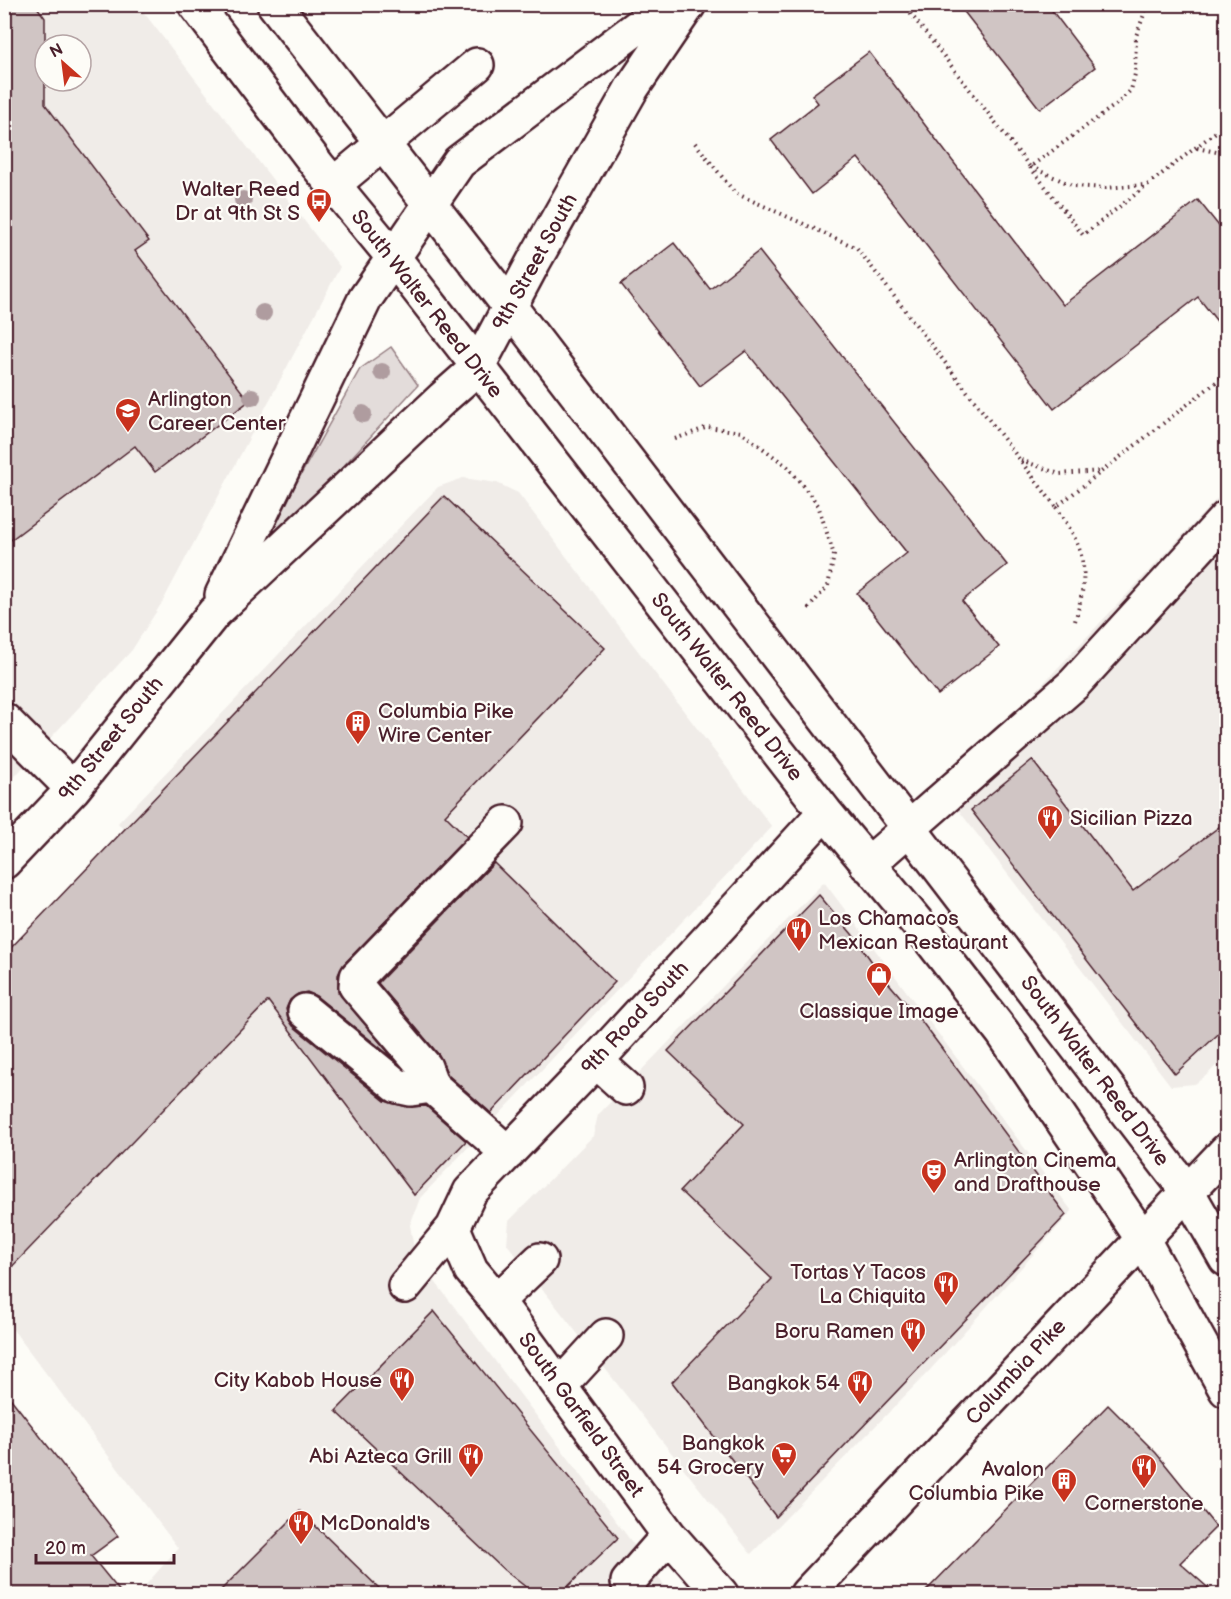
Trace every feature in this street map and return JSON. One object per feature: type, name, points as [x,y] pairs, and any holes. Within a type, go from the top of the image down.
[{"type":"street","name":"South Walter Reed Drive","points":[[195,4],[333,185],[393,257],[477,368],[825,812],[923,930],[1003,1033],[1142,1238],[1227,1390]]},
{"type":"street","name":"South Walter Reed Drive","points":[[274,4],[510,307],[1187,1191],[1227,1259]]},
{"type":"street","name":"9th Street South","points":[[214,613],[365,299],[459,162],[668,4]]},
{"type":"street","name":"9th Street South","points":[[4,862],[73,789],[214,613],[477,368],[632,88],[689,4]]},
{"type":"street","points":[[333,185],[477,65]]},
{"type":"street","points":[[867,865],[1074,684],[1227,518]]},
{"type":"street","points":[[4,720],[73,789]]},
{"type":"street","name":"9th Road South","points":[[405,1286],[453,1228],[470,1192],[596,1061],[825,812]]},
{"type":"street","points":[[506,823],[357,977],[356,986],[425,1067],[432,1086],[508,1153]]},
{"type":"street","points":[[305,1011],[397,1086],[411,1089],[432,1086]]},
{"type":"street","points":[[596,1061],[626,1088]]},
{"type":"street","name":"Columbia Pike","points":[[807,1594],[1142,1238],[1227,1151]]},
{"type":"street","name":"South Garfield Street","points":[[453,1228],[471,1270],[497,1301],[669,1535],[722,1594]]},
{"type":"street","points":[[497,1301],[540,1260]]},
{"type":"street","points":[[560,1386],[606,1336]]},
{"type":"street","points":[[628,1582],[669,1535]]},
{"type":"path","points":[[903,4],[1083,235],[1227,124]]},
{"type":"path","points":[[1030,166],[1118,103],[1131,90],[1135,74],[1136,36],[1148,4]]},
{"type":"path","points":[[695,143],[735,193],[857,248],[1072,529],[1084,563],[1083,595],[1072,628]]},
{"type":"path","points":[[1196,148],[1227,154]]},
{"type":"path","points":[[1030,166],[1074,186],[1106,188],[1147,185]]},
{"type":"path","points":[[1056,507],[1224,376],[1227,377]]},
{"type":"path","points":[[675,439],[708,427],[741,432],[788,466],[818,505],[834,555],[828,586],[806,611]]},
{"type":"path","points":[[1021,460],[1059,474],[1102,471]]},
{"type":"shaded area","name":"Arlington Career Center","points":[[5,5],[138,5],[340,267],[163,601],[132,650],[5,787]]},
{"type":"shaded area","points":[[391,347],[418,385],[272,544],[265,539],[360,369]]},
{"type":"shaded area","points":[[463,478],[497,483],[518,493],[772,827],[420,1198],[410,1225],[415,1255],[671,1594],[152,1594],[145,1586],[178,1548],[5,1319],[5,1275],[261,1008],[118,823],[438,487]]},
{"type":"shaded area","points":[[1226,489],[1226,1055],[1195,1084],[1171,1086],[943,790]]},
{"type":"shaded area","points":[[824,882],[1072,1211],[930,1370],[751,1554],[507,1244],[509,1221],[593,1136],[598,1115]]},
{"type":"building","name":"Arlington Career Center","points":[[4,4],[35,4],[45,18],[45,33],[33,33],[33,93],[45,93],[45,104],[149,241],[135,251],[249,401],[155,472],[135,446],[4,545]]},
{"type":"building","points":[[958,4],[1047,4],[1095,67],[1040,109]]},
{"type":"building","points":[[869,52],[1063,305],[1198,200],[1227,236],[1227,334],[1198,297],[1054,409],[858,158],[812,194],[771,140],[818,103],[812,95]]},
{"type":"building","points":[[674,243],[710,289],[759,251],[1007,565],[962,601],[999,647],[938,695],[857,593],[907,553],[746,351],[700,386],[621,284]]},
{"type":"building","points":[[444,496],[605,648],[445,815],[467,837],[343,965],[338,975],[338,992],[394,1059],[316,996],[307,992],[298,994],[290,1000],[286,1009],[293,1026],[385,1101],[407,1107],[426,1106],[466,1141],[414,1195],[268,1001],[4,1275],[4,955]]},
{"type":"building","points":[[1032,760],[1133,891],[1227,821],[1227,1026],[1175,1074],[971,810]]},
{"type":"building","points":[[494,863],[615,982],[491,1113],[448,1075],[439,1055],[378,983]]},
{"type":"building","points":[[819,895],[922,1022],[1066,1215],[776,1517],[672,1382],[772,1279],[680,1191],[744,1124],[668,1051]]},
{"type":"building","points":[[434,1311],[618,1538],[561,1593],[531,1591],[504,1570],[336,1411]]},
{"type":"building","points":[[4,1390],[118,1536],[91,1556],[122,1594],[4,1594]]},
{"type":"building","name":"Avalon Columbia Pike","points":[[1108,1405],[1156,1453],[1216,1527],[1180,1563],[1215,1594],[923,1594]]},
{"type":"building","name":"McDonald's","points":[[300,1511],[385,1594],[217,1594]]},
{"type":"place","name":"Walter Reed Dr at 9th St S","points":[[319,224]]},
{"type":"place","name":"Arlington Career Center","points":[[128,434]]},
{"type":"place","name":"Columbia Pike Wire Center","points":[[358,746]]},
{"type":"place","name":"Sicilian Pizza","points":[[1050,841]]},
{"type":"place","name":"Los Chamacos Mexican Restaurant","points":[[799,953]]},
{"type":"place","name":"Classique Image","points":[[879,998]]},
{"type":"place","name":"Arlington Cinema and Drafthouse","points":[[934,1195]]},
{"type":"place","name":"Tortas Y Tacos La Chiquita","points":[[946,1307]]},
{"type":"place","name":"Boru Ramen","points":[[913,1354]]},
{"type":"place","name":"City Kabob House","points":[[402,1403]]},
{"type":"place","name":"Bangkok 54","points":[[860,1406]]},
{"type":"place","name":"Bangkok 54 Grocery","points":[[784,1478]]},
{"type":"place","name":"Abi Azteca Grill","points":[[471,1479]]},
{"type":"place","name":"Cornerstone","points":[[1144,1490]]},
{"type":"place","name":"Avalon Columbia Pike","points":[[1064,1504]]},
{"type":"place","name":"McDonald's","points":[[301,1546]]}]
